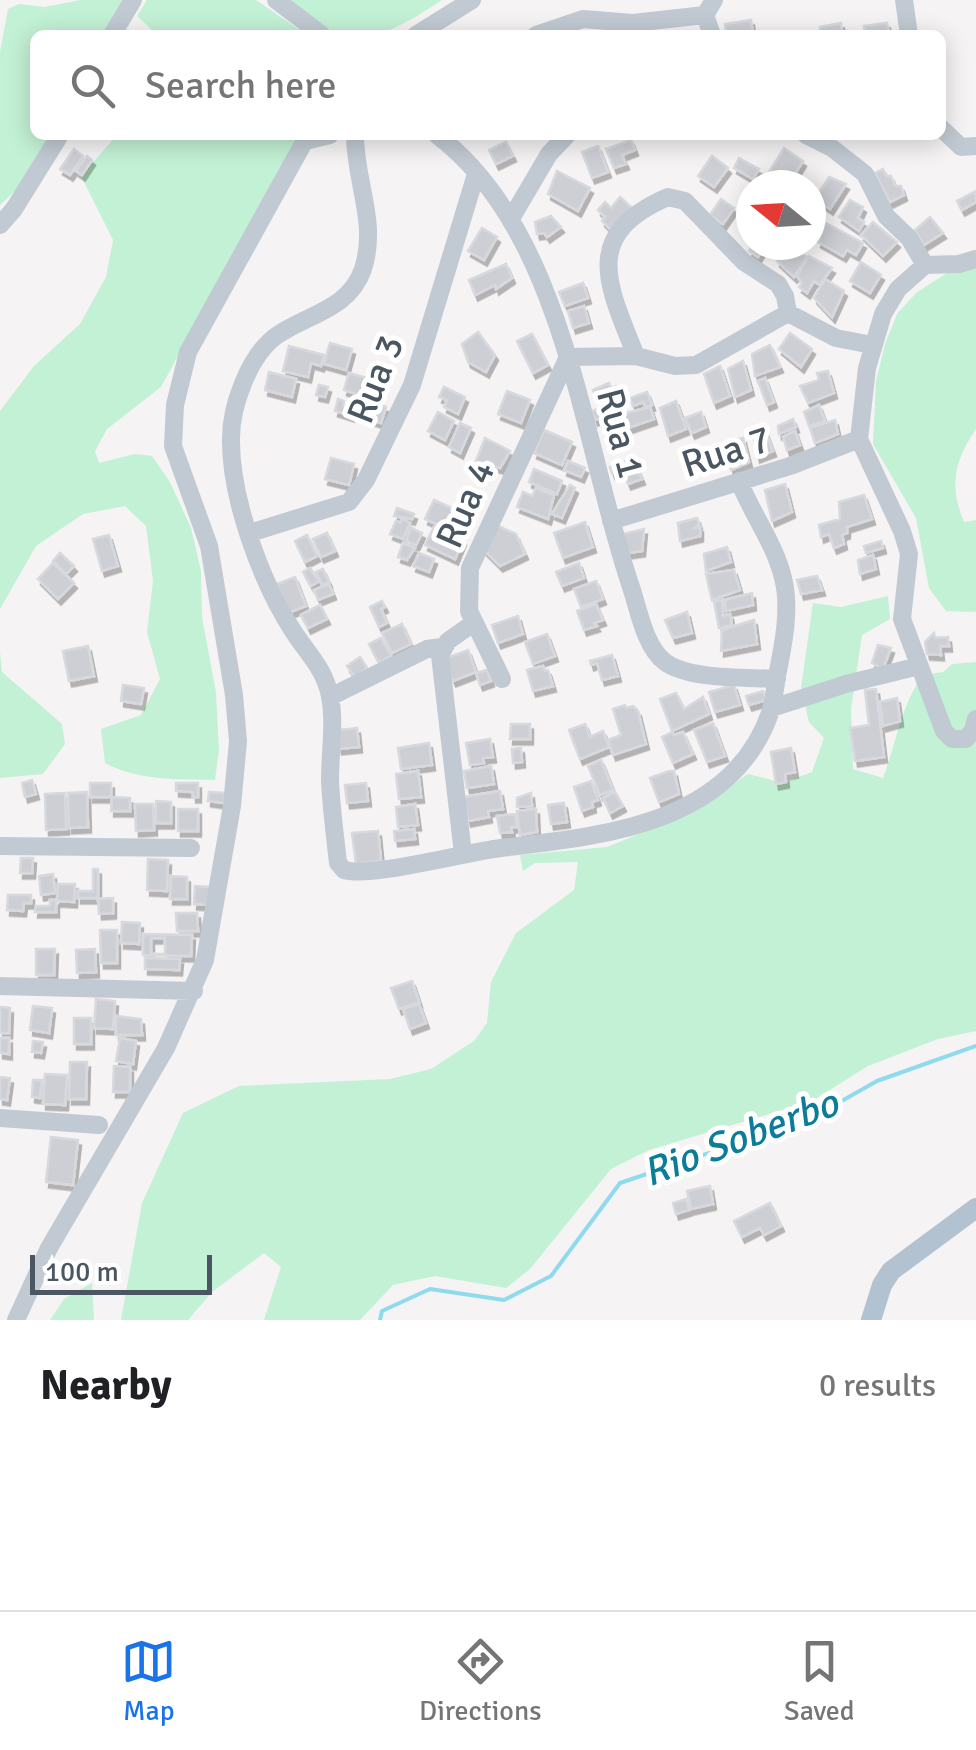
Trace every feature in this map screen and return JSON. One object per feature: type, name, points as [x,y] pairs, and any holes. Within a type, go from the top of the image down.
[{"type":"main road","points":[[872,1320],[882,1285],[892,1271],[976,1208]]},
{"type":"street","points":[[115,30],[133,0]]},
{"type":"street","points":[[276,0],[315,30]]},
{"type":"street","points":[[424,30],[472,0]]},
{"type":"street","points":[[904,0],[907,30]]},
{"type":"street","points":[[550,30],[583,18],[633,23],[709,7]]},
{"type":"street","points":[[946,133],[961,148],[976,146]]},
{"type":"street","points":[[0,225],[57,140]]},
{"type":"street","points":[[16,1320],[49,1248],[166,1048],[205,960],[232,806],[238,741],[210,546],[173,446],[175,405],[188,352],[305,140]]},
{"type":"street","points":[[355,140],[356,168],[368,207],[369,243],[362,272],[352,290],[330,310],[287,329],[263,348],[248,374],[230,440],[241,509],[272,592],[294,632],[318,662],[330,697],[330,783],[338,863],[344,870],[366,872],[644,824],[684,808],[735,770],[756,744],[772,708],[785,618],[783,574],[740,481]]},
{"type":"street","name":"Rua 1","points":[[443,140],[494,192],[512,217],[568,357],[611,522],[654,651],[668,664],[720,676],[776,679]]},
{"type":"street","points":[[512,217],[548,154],[562,140]]},
{"type":"street","points":[[816,140],[865,174],[886,216],[909,238],[924,265]]},
{"type":"street","name":"Rua 3","points":[[250,533],[349,502],[366,480],[412,384],[476,174]]},
{"type":"street","points":[[636,356],[616,303],[608,257],[613,238],[631,217],[668,198],[685,201],[744,262],[778,284],[786,296],[788,313]]},
{"type":"street","points":[[976,259],[960,264],[924,265],[898,289],[883,314],[872,345],[859,438],[909,554],[901,615],[944,731],[952,739],[966,739],[974,730],[976,719]]},
{"type":"street","points":[[788,313],[836,338],[872,345]]},
{"type":"street","points":[[568,357],[636,356],[675,366],[696,365],[788,313]]},
{"type":"street","name":"Rua 4","points":[[502,678],[472,624],[467,596],[470,568],[568,357]]},
{"type":"street","name":"Rua 7","points":[[611,522],[859,438]]},
{"type":"street","points":[[330,697],[416,654],[442,647],[472,624]]},
{"type":"street","points":[[442,647],[463,854]]},
{"type":"street","points":[[772,708],[919,666]]},
{"type":"street","points":[[0,846],[191,848]]},
{"type":"street","points":[[0,986],[194,991]]},
{"type":"street","points":[[0,1118],[99,1124]]},
{"type":"green space","points":[[80,0],[131,0],[112,30],[30,30],[30,140],[49,140],[18,188],[0,205],[0,52],[8,9],[19,4],[45,7]]},
{"type":"green space","points":[[147,0],[256,0],[300,30],[151,30],[137,16]]},
{"type":"green space","points":[[281,0],[442,0],[389,30],[330,29]]},
{"type":"green space","points":[[113,140],[296,140],[161,387],[107,429],[95,451],[99,463],[135,454],[152,456],[170,482],[191,528],[201,571],[202,617],[216,693],[219,750],[215,780],[145,776],[105,763],[101,729],[141,715],[160,679],[147,632],[153,581],[146,526],[125,506],[83,514],[36,546],[0,609],[0,411],[34,366],[80,324],[106,277],[113,240],[81,176]]},
{"type":"green space","points":[[976,266],[976,429],[963,452],[955,485],[964,522],[976,520],[976,612],[946,611],[929,588],[916,518],[873,444],[876,381],[897,314],[916,293],[953,269]]},
{"type":"green space","points":[[888,596],[890,619],[862,635],[851,709],[853,769],[883,778],[904,712],[923,675],[943,672],[952,664],[976,662],[976,1031],[938,1039],[868,1066],[812,1101],[649,1150],[611,1169],[530,1269],[506,1288],[435,1276],[393,1285],[360,1320],[264,1320],[281,1267],[264,1253],[212,1292],[188,1320],[121,1320],[142,1203],[183,1113],[239,1086],[390,1079],[431,1069],[474,1041],[487,1023],[491,982],[516,933],[574,890],[578,862],[535,863],[523,871],[520,855],[607,847],[697,810],[748,774],[783,783],[812,772],[824,738],[809,722],[801,688],[813,603],[841,607]]},
{"type":"green space","points":[[0,652],[2,672],[62,724],[65,744],[43,774],[0,778]]},
{"type":"green space","points":[[92,1283],[94,1320],[50,1320],[64,1299]]},
{"type":"building","points":[[751,20],[752,30],[726,30],[725,24]]},
{"type":"building","points":[[841,23],[842,30],[820,30]]},
{"type":"building","points":[[887,23],[888,30],[864,30],[864,26]]},
{"type":"building","points":[[631,140],[635,150],[622,155],[626,164],[614,168],[606,149]]},
{"type":"building","points":[[506,142],[513,156],[496,164],[489,150]]},
{"type":"building","points":[[598,146],[608,172],[592,178],[582,152]]},
{"type":"building","points":[[784,148],[803,161],[797,170],[770,170]]},
{"type":"building","points":[[74,149],[83,156],[70,175],[60,169]]},
{"type":"building","points":[[87,156],[92,160],[82,175],[76,171]]},
{"type":"building","points":[[712,156],[728,168],[714,187],[698,176]]},
{"type":"building","points":[[739,158],[759,169],[737,170],[734,168]]},
{"type":"building","points":[[883,169],[895,186],[901,186],[904,195],[890,202],[875,173]]},
{"type":"building","points":[[557,171],[590,188],[578,211],[548,194]]},
{"type":"building","points":[[829,177],[846,184],[830,209],[826,206]]},
{"type":"building","points":[[976,191],[976,202],[962,210],[957,201]]},
{"type":"building","points":[[620,197],[632,208],[611,230],[598,210],[605,202],[611,208]]},
{"type":"building","points":[[721,199],[734,208],[723,224],[710,215]]},
{"type":"building","points":[[850,200],[863,207],[858,218],[864,222],[859,231],[839,217]]},
{"type":"building","points":[[551,216],[561,227],[547,237],[537,234],[535,222]]},
{"type":"building","points":[[930,217],[943,233],[924,245],[915,230]]},
{"type":"building","points":[[873,222],[897,242],[883,256],[861,235]]},
{"type":"building","points":[[826,223],[863,243],[856,255],[847,250],[843,256],[826,246]]},
{"type":"building","points":[[482,228],[497,237],[484,260],[468,251]]},
{"type":"building","points":[[778,260],[805,260],[794,277]]},
{"type":"building","points":[[807,260],[817,260],[832,268],[820,285],[814,281],[807,293],[799,287],[802,283],[797,276]]},
{"type":"building","points":[[861,262],[881,275],[870,293],[850,281]]},
{"type":"building","points":[[506,264],[512,278],[496,289],[495,285],[475,295],[469,280]]},
{"type":"building","points":[[825,279],[844,291],[832,317],[814,298]]},
{"type":"building","points":[[583,283],[588,298],[565,306],[559,292]]},
{"type":"building","points":[[584,306],[589,323],[573,328],[568,311]]},
{"type":"building","points":[[478,332],[495,355],[486,372],[468,362],[462,344]]},
{"type":"building","points":[[790,333],[812,349],[801,367],[779,349]]},
{"type":"building","points":[[532,334],[548,365],[533,373],[517,341]]},
{"type":"building","points":[[330,343],[352,349],[346,370],[324,364]]},
{"type":"building","points":[[770,345],[780,367],[755,376],[752,354]]},
{"type":"building","points":[[289,346],[324,355],[321,366],[311,363],[308,377],[283,371]]},
{"type":"building","points":[[743,361],[751,390],[735,397],[728,369]]},
{"type":"building","points":[[720,366],[730,396],[714,403],[704,374]]},
{"type":"building","points":[[828,371],[834,393],[808,403],[800,386],[819,380],[817,373]]},
{"type":"building","points":[[269,372],[296,379],[292,397],[265,390]]},
{"type":"building","points":[[349,373],[374,380],[369,398],[344,390]]},
{"type":"building","points":[[765,378],[774,402],[767,405],[758,381]]},
{"type":"building","points":[[609,383],[611,388],[616,386],[622,398],[598,403],[593,390]]},
{"type":"building","points":[[319,385],[328,387],[325,397],[316,395]]},
{"type":"building","points":[[444,387],[465,397],[458,414],[444,407],[447,400],[439,397]]},
{"type":"building","points":[[507,391],[530,400],[521,423],[498,414]]},
{"type":"building","points":[[647,392],[652,405],[645,407],[643,402],[633,406],[630,398]]},
{"type":"building","points":[[338,399],[344,401],[343,406],[353,409],[351,416],[335,411]]},
{"type":"building","points":[[676,401],[686,429],[668,436],[660,408]]},
{"type":"building","points":[[366,402],[386,407],[381,423],[361,417]]},
{"type":"building","points":[[613,403],[616,412],[595,420],[592,411]]},
{"type":"building","points":[[819,405],[825,421],[809,426],[804,412]]},
{"type":"building","points":[[650,407],[654,419],[605,436],[602,425],[619,419],[618,415]]},
{"type":"building","points":[[438,412],[454,421],[445,440],[428,431]]},
{"type":"building","points":[[701,412],[706,427],[692,433],[685,418]]},
{"type":"building","points":[[793,419],[796,427],[779,434],[778,426]]},
{"type":"building","points":[[835,420],[838,434],[815,443],[810,428]]},
{"type":"building","points":[[460,423],[471,428],[460,453],[449,447]]},
{"type":"building","points":[[544,430],[572,442],[562,465],[534,453]]},
{"type":"building","points":[[765,430],[773,451],[757,457],[753,434]]},
{"type":"building","points":[[795,431],[800,445],[787,450],[783,437]]},
{"type":"building","points":[[485,438],[510,451],[500,468],[476,461]]},
{"type":"building","points":[[743,438],[749,462],[731,470],[726,444]]},
{"type":"building","points":[[331,458],[354,464],[349,485],[325,479]]},
{"type":"building","points":[[633,458],[642,479],[628,484],[622,469],[612,473],[610,467]]},
{"type":"building","points":[[568,461],[585,468],[581,477],[564,470]]},
{"type":"building","points":[[534,469],[562,481],[557,494],[529,482]]},
{"type":"building","points":[[785,484],[792,512],[772,521],[765,490]]},
{"type":"building","points":[[570,485],[575,488],[562,518],[552,514]]},
{"type":"building","points":[[536,488],[554,495],[548,519],[517,507],[523,492],[532,496]]},
{"type":"building","points":[[864,495],[872,519],[847,527],[847,533],[842,535],[844,544],[834,548],[829,534],[821,537],[819,525],[840,519],[839,502]]},
{"type":"building","points":[[434,500],[458,511],[454,520],[462,523],[457,534],[425,519]]},
{"type":"building","points":[[397,508],[414,514],[412,519],[394,516]]},
{"type":"building","points":[[697,518],[699,524],[695,528],[700,527],[700,536],[680,541],[678,523]]},
{"type":"building","points":[[402,519],[410,523],[403,539],[390,534],[396,521],[400,523]]},
{"type":"building","points":[[585,522],[593,547],[563,558],[554,533]]},
{"type":"building","points":[[498,526],[516,534],[525,554],[500,566],[484,550]]},
{"type":"building","points":[[434,527],[463,540],[455,559],[425,545]]},
{"type":"building","points":[[411,528],[422,533],[416,545],[406,541]]},
{"type":"building","points":[[644,529],[642,551],[627,553],[623,534]]},
{"type":"building","points":[[327,533],[335,551],[321,557],[313,539]]},
{"type":"building","points":[[109,535],[118,566],[102,571],[93,539]]},
{"type":"building","points":[[307,535],[317,556],[305,562],[295,541]]},
{"type":"building","points":[[881,541],[883,548],[866,553],[864,546]]},
{"type":"building","points":[[403,543],[415,548],[407,560],[398,557]]},
{"type":"building","points":[[727,547],[731,562],[706,571],[704,554]]},
{"type":"building","points":[[60,553],[74,566],[66,574],[53,561]]},
{"type":"building","points":[[419,553],[434,559],[429,572],[413,566]]},
{"type":"building","points":[[873,555],[876,569],[860,574],[858,560]]},
{"type":"building","points":[[53,563],[74,583],[58,599],[38,579]]},
{"type":"building","points":[[579,563],[584,578],[562,586],[556,572]]},
{"type":"building","points":[[310,568],[319,581],[311,586],[303,572]]},
{"type":"building","points":[[323,569],[329,582],[322,585],[316,572]]},
{"type":"building","points":[[734,570],[740,590],[712,600],[706,574]]},
{"type":"building","points":[[817,576],[822,590],[801,594],[797,580]]},
{"type":"building","points":[[295,577],[306,606],[288,613],[277,584]]},
{"type":"building","points":[[596,581],[603,599],[581,607],[574,589]]},
{"type":"building","points":[[329,584],[333,594],[318,600],[314,590]]},
{"type":"building","points":[[752,593],[753,605],[726,611],[724,600]]},
{"type":"building","points":[[722,600],[723,616],[730,614],[732,625],[719,628],[714,601]]},
{"type":"building","points":[[382,601],[387,623],[379,627],[370,607]]},
{"type":"building","points":[[596,604],[603,620],[584,630],[577,611]]},
{"type":"building","points":[[320,605],[327,619],[308,628],[301,615]]},
{"type":"building","points":[[687,612],[692,633],[673,638],[665,620]]},
{"type":"building","points":[[518,616],[523,634],[498,643],[492,625]]},
{"type":"building","points":[[754,620],[757,644],[721,651],[722,630]]},
{"type":"building","points":[[402,624],[411,644],[392,653],[382,633]]},
{"type":"building","points":[[934,633],[935,638],[948,637],[949,646],[940,646],[941,655],[927,654],[925,642]]},
{"type":"building","points":[[547,634],[555,656],[533,664],[525,642]]},
{"type":"building","points":[[381,638],[391,656],[379,663],[369,644]]},
{"type":"building","points":[[878,645],[891,648],[883,669],[872,663]]},
{"type":"building","points":[[88,646],[94,676],[69,681],[63,651]]},
{"type":"building","points":[[468,650],[476,672],[453,681],[444,659]]},
{"type":"building","points":[[612,655],[618,676],[602,680],[597,663],[591,665],[590,661]]},
{"type":"building","points":[[360,657],[367,668],[355,677],[347,666]]},
{"type":"building","points":[[543,666],[553,686],[533,691],[527,670]]},
{"type":"building","points":[[487,670],[491,681],[480,685],[476,673]]},
{"type":"building","points":[[123,685],[144,688],[141,704],[121,701]]},
{"type":"building","points":[[734,685],[740,705],[715,712],[709,692]]},
{"type":"building","points":[[876,689],[884,757],[855,761],[850,728],[869,725],[865,690]]},
{"type":"building","points":[[763,691],[766,700],[749,705],[746,696]]},
{"type":"building","points":[[676,693],[684,709],[703,697],[709,714],[672,731],[660,699]]},
{"type":"building","points":[[897,698],[900,721],[883,726],[880,702]]},
{"type":"building","points":[[625,705],[638,711],[646,744],[613,755],[608,740],[621,735],[613,709]]},
{"type":"building","points":[[713,723],[725,756],[707,762],[694,730]]},
{"type":"building","points":[[511,724],[530,724],[530,739],[510,739]]},
{"type":"building","points":[[585,724],[590,737],[603,731],[609,747],[580,759],[569,730]]},
{"type":"building","points":[[357,728],[359,747],[339,749],[337,730]]},
{"type":"building","points":[[683,732],[693,754],[673,763],[662,737]]},
{"type":"building","points":[[490,739],[493,757],[470,765],[466,743]]},
{"type":"building","points":[[429,743],[432,765],[401,769],[398,748]]},
{"type":"building","points":[[521,748],[522,762],[513,763],[512,749]]},
{"type":"building","points":[[791,748],[795,772],[785,774],[786,782],[776,784],[771,752]]},
{"type":"building","points":[[601,760],[613,790],[600,795],[588,766]]},
{"type":"building","points":[[491,766],[494,784],[467,788],[464,771]]},
{"type":"building","points":[[418,771],[421,797],[399,799],[396,774]]},
{"type":"building","points":[[674,771],[679,794],[659,802],[650,778]]},
{"type":"building","points":[[32,780],[36,794],[25,797],[22,783]]},
{"type":"building","points":[[591,781],[598,800],[582,811],[574,787]]},
{"type":"building","points":[[90,783],[111,783],[111,797],[90,797]]},
{"type":"building","points":[[176,783],[198,783],[198,797],[193,797],[193,792],[176,791]]},
{"type":"building","points":[[366,783],[368,801],[347,803],[345,785]]},
{"type":"building","points":[[500,791],[503,809],[488,811],[489,817],[468,821],[464,797]]},
{"type":"building","points":[[87,792],[88,827],[69,828],[68,793]]},
{"type":"building","points":[[209,792],[225,793],[224,803],[208,801]]},
{"type":"building","points":[[615,792],[623,806],[610,813],[603,798]]},
{"type":"building","points":[[65,793],[66,829],[46,830],[45,794]]},
{"type":"building","points":[[531,793],[532,806],[517,807],[517,798]]},
{"type":"building","points":[[112,797],[130,798],[130,811],[111,811]]},
{"type":"building","points":[[156,801],[171,802],[171,823],[156,823]]},
{"type":"building","points":[[564,803],[567,822],[551,824],[548,805]]},
{"type":"building","points":[[135,804],[153,804],[154,830],[136,831]]},
{"type":"building","points":[[415,804],[418,825],[398,827],[396,807]]},
{"type":"building","points":[[178,809],[198,809],[198,831],[178,831]]},
{"type":"building","points":[[536,809],[537,832],[520,835],[517,811]]},
{"type":"building","points":[[515,814],[517,827],[511,827],[512,832],[500,833],[497,816]]},
{"type":"building","points":[[414,829],[415,839],[395,841],[394,831]]},
{"type":"building","points":[[378,831],[381,861],[356,864],[352,833]]},
{"type":"building","points":[[21,858],[33,858],[32,873],[20,873]]},
{"type":"building","points":[[148,859],[168,860],[167,891],[147,890]]},
{"type":"building","points":[[93,869],[98,869],[98,898],[78,898],[78,891],[93,891]]},
{"type":"building","points":[[53,874],[55,893],[41,895],[39,876]]},
{"type":"building","points":[[171,876],[187,877],[187,899],[170,899]]},
{"type":"building","points":[[58,884],[75,884],[74,902],[57,901]]},
{"type":"building","points":[[195,886],[210,887],[208,905],[194,904]]},
{"type":"building","points":[[8,895],[31,895],[31,903],[24,903],[23,911],[7,910]]},
{"type":"building","points":[[113,898],[113,913],[99,914],[98,899]]},
{"type":"building","points":[[50,900],[56,900],[56,912],[35,912],[36,906],[50,906]]},
{"type":"building","points":[[176,913],[197,913],[198,931],[177,931]]},
{"type":"building","points":[[122,922],[140,923],[139,944],[121,943]]},
{"type":"building","points":[[100,930],[117,930],[117,963],[101,963]]},
{"type":"building","points":[[143,934],[192,935],[191,956],[143,955]],"holes":[[[151,938],[165,938],[165,954],[151,954]]]},
{"type":"building","points":[[36,949],[55,949],[54,975],[36,975]]},
{"type":"building","points":[[95,949],[96,972],[77,973],[76,950]]},
{"type":"building","points":[[145,958],[180,959],[179,970],[145,969]]},
{"type":"building","points":[[412,981],[419,1002],[399,1009],[391,988]]},
{"type":"building","points":[[96,999],[115,1001],[113,1029],[94,1028]]},
{"type":"building","points":[[419,1004],[426,1023],[410,1029],[403,1009]]},
{"type":"building","points":[[33,1006],[52,1008],[49,1033],[30,1030]]},
{"type":"building","points":[[0,1007],[10,1008],[9,1033],[0,1033]]},
{"type":"building","points":[[116,1016],[141,1019],[142,1035],[116,1035]]},
{"type":"building","points":[[74,1018],[91,1018],[91,1044],[74,1044]]},
{"type":"building","points":[[0,1038],[9,1038],[9,1054],[0,1053]]},
{"type":"building","points":[[120,1038],[136,1041],[133,1064],[116,1061]]},
{"type":"building","points":[[33,1041],[43,1042],[41,1053],[32,1052]]},
{"type":"building","points":[[70,1062],[87,1062],[86,1099],[69,1099]]},
{"type":"building","points":[[114,1066],[130,1067],[130,1092],[113,1092]]},
{"type":"building","points":[[45,1074],[67,1075],[65,1105],[43,1104]]},
{"type":"building","points":[[0,1077],[10,1078],[7,1100],[0,1099]]},
{"type":"building","points":[[33,1080],[42,1080],[40,1098],[32,1097]]},
{"type":"building","points":[[51,1137],[78,1140],[73,1185],[46,1182]]},
{"type":"building","points":[[710,1186],[713,1204],[691,1209],[687,1191]]},
{"type":"building","points":[[686,1199],[689,1210],[676,1214],[673,1203]]},
{"type":"building","points":[[770,1203],[781,1226],[764,1235],[760,1228],[742,1237],[734,1221]]},
{"type":"waterway","name":"Rio Soberbo","points":[[380,1320],[382,1311],[430,1289],[504,1300],[551,1276],[620,1183],[810,1119],[877,1081],[976,1046]]}]
